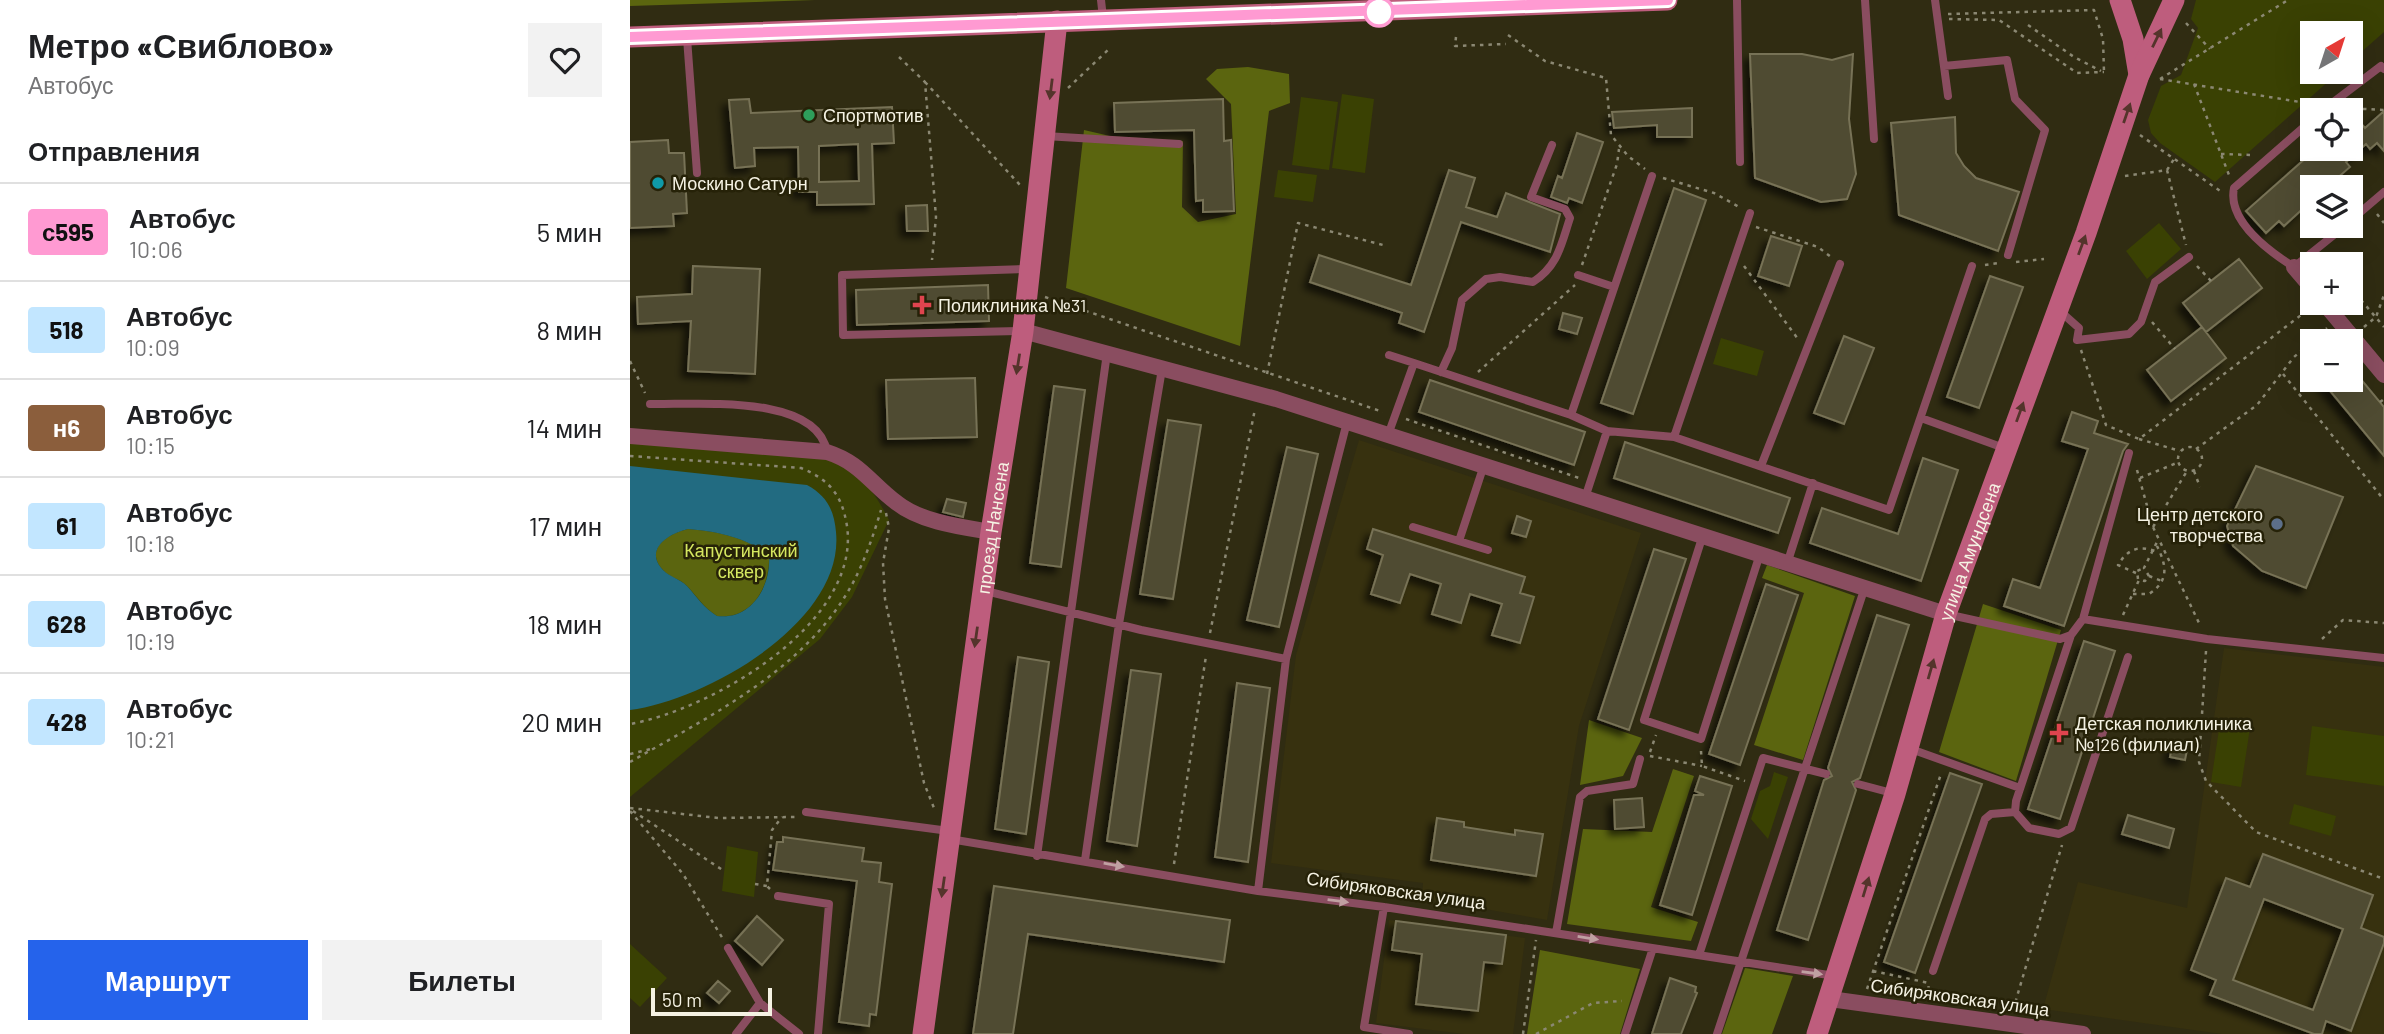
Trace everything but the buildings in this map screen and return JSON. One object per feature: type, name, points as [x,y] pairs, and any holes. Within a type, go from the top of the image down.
[{"type":"street","points":[[630,37],[1058,22],[1102,10],[1667,0]]},
{"type":"street","name":"улица Амундсена","points":[[2120,0],[2133,39],[2139,75]]},
{"type":"street","name":"улица Амундсена","points":[[1817,1034],[1895,794],[1946,614],[2058,309],[2139,75],[2174,0]]},
{"type":"street","name":"проезд Нансена","points":[[923,1034],[990,531],[1023,331],[1058,22]]},
{"type":"street","points":[[2294,267],[2300,274]]},
{"type":"street","points":[[2332,315],[2345,329]]},
{"type":"street","points":[[1023,331],[1258,394],[1864,590],[1946,614]]},
{"type":"street","points":[[2363,350],[2384,376]]},
{"type":"street","points":[[630,436],[827,452],[846,458],[862,469],[898,504],[957,526],[990,531]]},
{"type":"street","name":"Сибиряковская улица","points":[[1830,999],[2083,1034]]},
{"type":"lane","points":[[1737,0],[1740,162]]},
{"type":"lane","points":[[1865,0],[1874,139]]},
{"type":"lane","points":[[1935,0],[1948,96]]},
{"type":"lane","points":[[687,35],[697,173]]},
{"type":"lane","points":[[1944,66],[2007,60],[2015,99],[2045,130],[2008,255]]},
{"type":"lane","points":[[2339,98],[2381,66],[2384,69]]},
{"type":"lane","points":[[2300,130],[2234,188],[2232,199],[2238,215],[2270,251],[2294,267],[2330,238]]},
{"type":"lane","points":[[1045,136],[1179,144]]},
{"type":"lane","points":[[1441,372],[1452,348],[1462,300],[1486,279],[1500,276],[1533,282],[1547,273],[1556,262],[1570,218],[1565,209],[1531,197],[1552,145]]},
{"type":"lane","points":[[1571,415],[1652,176]]},
{"type":"lane","points":[[2363,210],[2384,192]]},
{"type":"lane","points":[[1674,437],[1750,212]]},
{"type":"lane","points":[[2058,309],[2066,320],[2079,328],[2077,340],[2129,334],[2141,322],[2155,282],[2189,257]]},
{"type":"lane","points":[[1760,466],[1840,264]]},
{"type":"lane","points":[[1389,355],[1571,415],[1607,431],[1674,437],[1889,510],[1972,266]]},
{"type":"lane","points":[[1023,331],[843,335],[842,275],[1030,269]]},
{"type":"lane","points":[[1578,275],[1614,288]]},
{"type":"lane","points":[[1037,856],[1107,353]]},
{"type":"lane","points":[[1388,435],[1414,363]]},
{"type":"lane","points":[[1085,860],[1119,624],[1162,369]]},
{"type":"lane","points":[[650,404],[762,408],[795,414],[813,425],[825,438],[827,452]]},
{"type":"lane","points":[[1921,418],[2007,449]]},
{"type":"lane","points":[[1258,891],[1286,659],[1347,422]]},
{"type":"lane","points":[[1585,499],[1607,431]]},
{"type":"lane","points":[[2015,812],[2020,788],[2071,635],[2083,619],[2129,453]]},
{"type":"lane","points":[[1459,541],[1483,468]]},
{"type":"lane","points":[[1787,565],[1813,483]]},
{"type":"lane","points":[[1413,527],[1489,550]]},
{"type":"lane","points":[[1702,538],[1644,720],[1659,726],[1701,739],[1759,556]]},
{"type":"lane","points":[[983,590],[1119,624],[1286,659]]},
{"type":"lane","points":[[1717,1034],[1864,590]]},
{"type":"lane","points":[[1946,614],[2060,639],[2071,635]]},
{"type":"lane","points":[[2083,619],[2207,639],[2384,658]]},
{"type":"lane","points":[[2015,812],[2029,828],[2059,834],[2066,832],[2075,818],[2128,657]]},
{"type":"lane","points":[[1908,748],[2020,788]]},
{"type":"lane","points":[[1556,933],[1580,797],[1587,791],[1633,785],[1644,757]]},
{"type":"lane","points":[[1699,955],[1763,758],[1826,774]]},
{"type":"lane","points":[[1858,784],[1895,794]]},
{"type":"lane","points":[[1933,971],[1986,818],[1990,814],[2015,812]]},
{"type":"lane","name":"Сибиряковская улица","points":[[806,815],[948,834],[1037,856],[1085,860],[1258,891],[1384,907],[1838,976]]},
{"type":"lane","points":[[778,896],[829,904],[818,1034]]},
{"type":"lane","points":[[1384,907],[1364,1027],[1409,1034]]},
{"type":"lane","points":[[729,948],[760,1003],[799,1034]]},
{"type":"lane","points":[[1625,1034],[1653,948]]},
{"type":"lane","points":[[736,1034],[760,1003]]},
{"type":"path","points":[[2288,0],[2160,79],[2300,103]]},
{"type":"path","points":[[2094,10],[2103,40],[2104,72],[2077,74],[1999,20],[1953,21],[1942,16],[1953,13],[2094,10]]},
{"type":"path","points":[[2186,23],[2210,49]]},
{"type":"path","points":[[2028,25],[2074,57],[2104,72]]},
{"type":"path","points":[[1508,35],[1545,61],[1606,78],[1611,135],[1628,156],[1652,176],[1714,193],[1750,212]]},
{"type":"path","points":[[1456,37],[1455,46],[1506,44]]},
{"type":"path","points":[[1068,88],[1108,50]]},
{"type":"path","points":[[900,57],[1022,188]]},
{"type":"path","points":[[925,82],[936,217],[931,272]]},
{"type":"path","points":[[2194,84],[2234,188]]},
{"type":"path","points":[[2363,109],[2384,110]]},
{"type":"path","points":[[2138,134],[2232,199]]},
{"type":"path","points":[[2221,154],[2270,156]]},
{"type":"path","points":[[2124,176],[2166,170],[2174,159]]},
{"type":"path","points":[[2166,170],[2189,257],[2211,281]]},
{"type":"path","points":[[1267,374],[1298,223],[1387,247]]},
{"type":"path","points":[[1746,224],[1818,247],[1840,264]]},
{"type":"path","points":[[1736,255],[1806,350]]},
{"type":"path","points":[[2361,329],[2375,317],[2384,295]]},
{"type":"path","points":[[1045,297],[1591,481]]},
{"type":"path","points":[[2363,303],[2384,327]]},
{"type":"path","points":[[2144,313],[2175,349]]},
{"type":"path","points":[[2139,439],[2305,315]]},
{"type":"path","points":[[2077,340],[2106,425],[2139,439],[2182,451],[2196,449],[2257,405],[2294,357],[2337,319]]},
{"type":"path","points":[[630,360],[650,404]]},
{"type":"path","points":[[2283,374],[2384,500]]},
{"type":"path","points":[[1173,871],[1208,643],[1258,394]]},
{"type":"path","points":[[2380,402],[2384,399]]},
{"type":"path","points":[[2194,471],[2202,458],[2196,449]]},
{"type":"path","points":[[2179,463],[2182,451]]},
{"type":"path","points":[[2129,453],[2140,478],[2153,527],[2207,639],[2199,762],[2206,781],[2256,832],[2384,879]]},
{"type":"path","points":[[630,456],[801,468],[819,475],[833,486],[841,499],[848,535],[846,558],[837,586],[812,619],[783,648],[755,669],[694,706],[630,724]]},
{"type":"path","points":[[2179,463],[2186,471],[2194,471]]},
{"type":"path","points":[[2140,478],[2179,463]]},
{"type":"path","points":[[2153,527],[2186,471]]},
{"type":"path","points":[[2194,471],[2200,486]]},
{"type":"path","points":[[630,762],[736,700],[819,629],[854,582],[884,503],[888,528],[883,563],[895,651],[924,783],[948,834]]},
{"type":"path","points":[[2136,573],[2144,568],[2155,551],[2158,537]]},
{"type":"path","points":[[2133,594],[2149,594],[2163,582],[2166,575],[2157,546]]},
{"type":"path","points":[[2119,624],[2139,580],[2136,573],[2118,565],[2126,553],[2138,547],[2155,551]]},
{"type":"path","points":[[2144,568],[2149,576],[2163,582]]},
{"type":"path","points":[[2139,580],[2145,581],[2149,576]]},
{"type":"path","points":[[2305,650],[2343,620],[2384,623]]},
{"type":"path","points":[[1659,726],[1644,757],[1702,766],[1754,785]]},
{"type":"path","points":[[1701,739],[1702,766]]},
{"type":"path","points":[[630,754],[653,749]]},
{"type":"path","points":[[1867,989],[1941,775],[1934,757]]},
{"type":"path","points":[[630,809],[718,818],[806,815]]},
{"type":"path","points":[[630,809],[724,871]]},
{"type":"path","points":[[630,809],[683,874],[729,948]]},
{"type":"path","points":[[767,887],[772,830],[782,817]]},
{"type":"path","points":[[2009,1024],[2066,832]]},
{"type":"path","points":[[755,884],[767,887],[778,896]]},
{"type":"path","points":[[1523,1034],[1538,930]]},
{"type":"path","points":[[1873,971],[1929,984]]},
{"type":"path","points":[[1927,999],[1933,971]]},
{"type":"path","points":[[1536,1034],[1593,1003],[1635,1001]]},
{"type":"shaded area","points":[[1359,440],[1641,533],[1579,726],[1547,920],[1422,898],[1423,883],[1271,863],[1296,655]]},
{"type":"shaded area","points":[[2224,648],[2384,667],[2384,1034],[2222,1034],[2043,1009],[2078,882],[2187,908]]},
{"type":"shaded area","points":[[1389,920],[1525,938],[1513,1034],[1464,1034],[1376,1023]]},
{"type":"green space","points":[[630,0],[815,0],[630,6]]},
{"type":"green space","points":[[2196,0],[2384,0],[2384,32],[2363,51],[2363,21],[2300,21],[2300,84],[2325,84],[2310,98],[2300,98],[2300,107],[2215,182],[2160,143],[2151,133],[2148,120],[2161,86],[2181,75],[2198,28],[2191,19]]},
{"type":"green space","points":[[1248,67],[1289,74],[1290,103],[1269,111],[1240,346],[1066,288],[1084,130],[1110,136],[1183,141],[1182,207],[1198,222],[1236,214],[1231,104],[1206,79],[1217,69]]},
{"type":"green space","points":[[1342,94],[1374,99],[1365,173],[1332,168]]},
{"type":"green space","points":[[1301,97],[1338,102],[1329,170],[1292,165]]},
{"type":"green space","points":[[1278,170],[1317,175],[1313,202],[1274,197]]},
{"type":"green space","points":[[2159,223],[2181,249],[2147,279],[2126,251]]},
{"type":"green space","points":[[1721,338],[1764,351],[1757,376],[1713,364]]},
{"type":"green space","name":"Капустинский сквер","points":[[630,440],[826,457],[847,468],[863,481],[889,520],[852,597],[820,639],[630,797]]},
{"type":"green space","points":[[688,529],[732,537],[752,544],[769,556],[762,590],[749,607],[740,613],[717,616],[686,585],[663,570],[656,555],[657,548],[667,538]]},
{"type":"green space","points":[[1767,565],[1855,596],[1803,760],[1754,745],[1804,593],[1762,578]]},
{"type":"green space","points":[[1983,604],[2061,630],[2016,781],[1939,752]]},
{"type":"green space","points":[[1589,720],[1642,738],[1623,776],[1580,785]]},
{"type":"green space","points":[[2220,723],[2250,728],[2241,787],[2211,782]]},
{"type":"green space","points":[[2312,726],[2384,736],[2384,786],[2306,775]]},
{"type":"green space","points":[[1673,769],[1694,776],[1651,907],[1698,922],[1691,941],[1567,924],[1583,829],[1652,832]]},
{"type":"green space","points":[[1774,772],[1788,777],[1768,839],[1751,819],[1760,791],[1770,786]]},
{"type":"green space","points":[[2294,804],[2336,816],[2331,836],[2289,824]]},
{"type":"green space","points":[[727,846],[758,852],[754,897],[722,891]]},
{"type":"green space","points":[[630,944],[667,978],[640,1007],[630,998]]},
{"type":"green space","points":[[1540,950],[1640,969],[1620,1034],[1527,1034]]},
{"type":"green space","points":[[1745,968],[1793,976],[1772,1034],[1722,1034]]},
{"type":"water","points":[[630,466],[807,485],[820,494],[831,510],[835,524],[833,565],[818,596],[795,625],[765,651],[731,673],[696,691],[630,710]],"holes":[[[688,529],[742,540],[769,556],[769,568],[762,590],[749,607],[740,613],[717,616],[704,606],[687,586],[663,570],[658,562],[657,549],[667,538]]]},
{"type":"bus line","name":"с595","points":[[630,37],[1668,0]]},
{"type":"place","name":"Спортмотив","points":[[809,115]]},
{"type":"place","name":"Москино Сатурн","points":[[658,183]]},
{"type":"place","name":"Поликлиника №31","points":[[922,305]]},
{"type":"place","name":"Центр детского творчества","points":[[2277,524]]},
{"type":"place","name":"Детская поликлиника №126 (филиал)","points":[[2059,733]]}]
